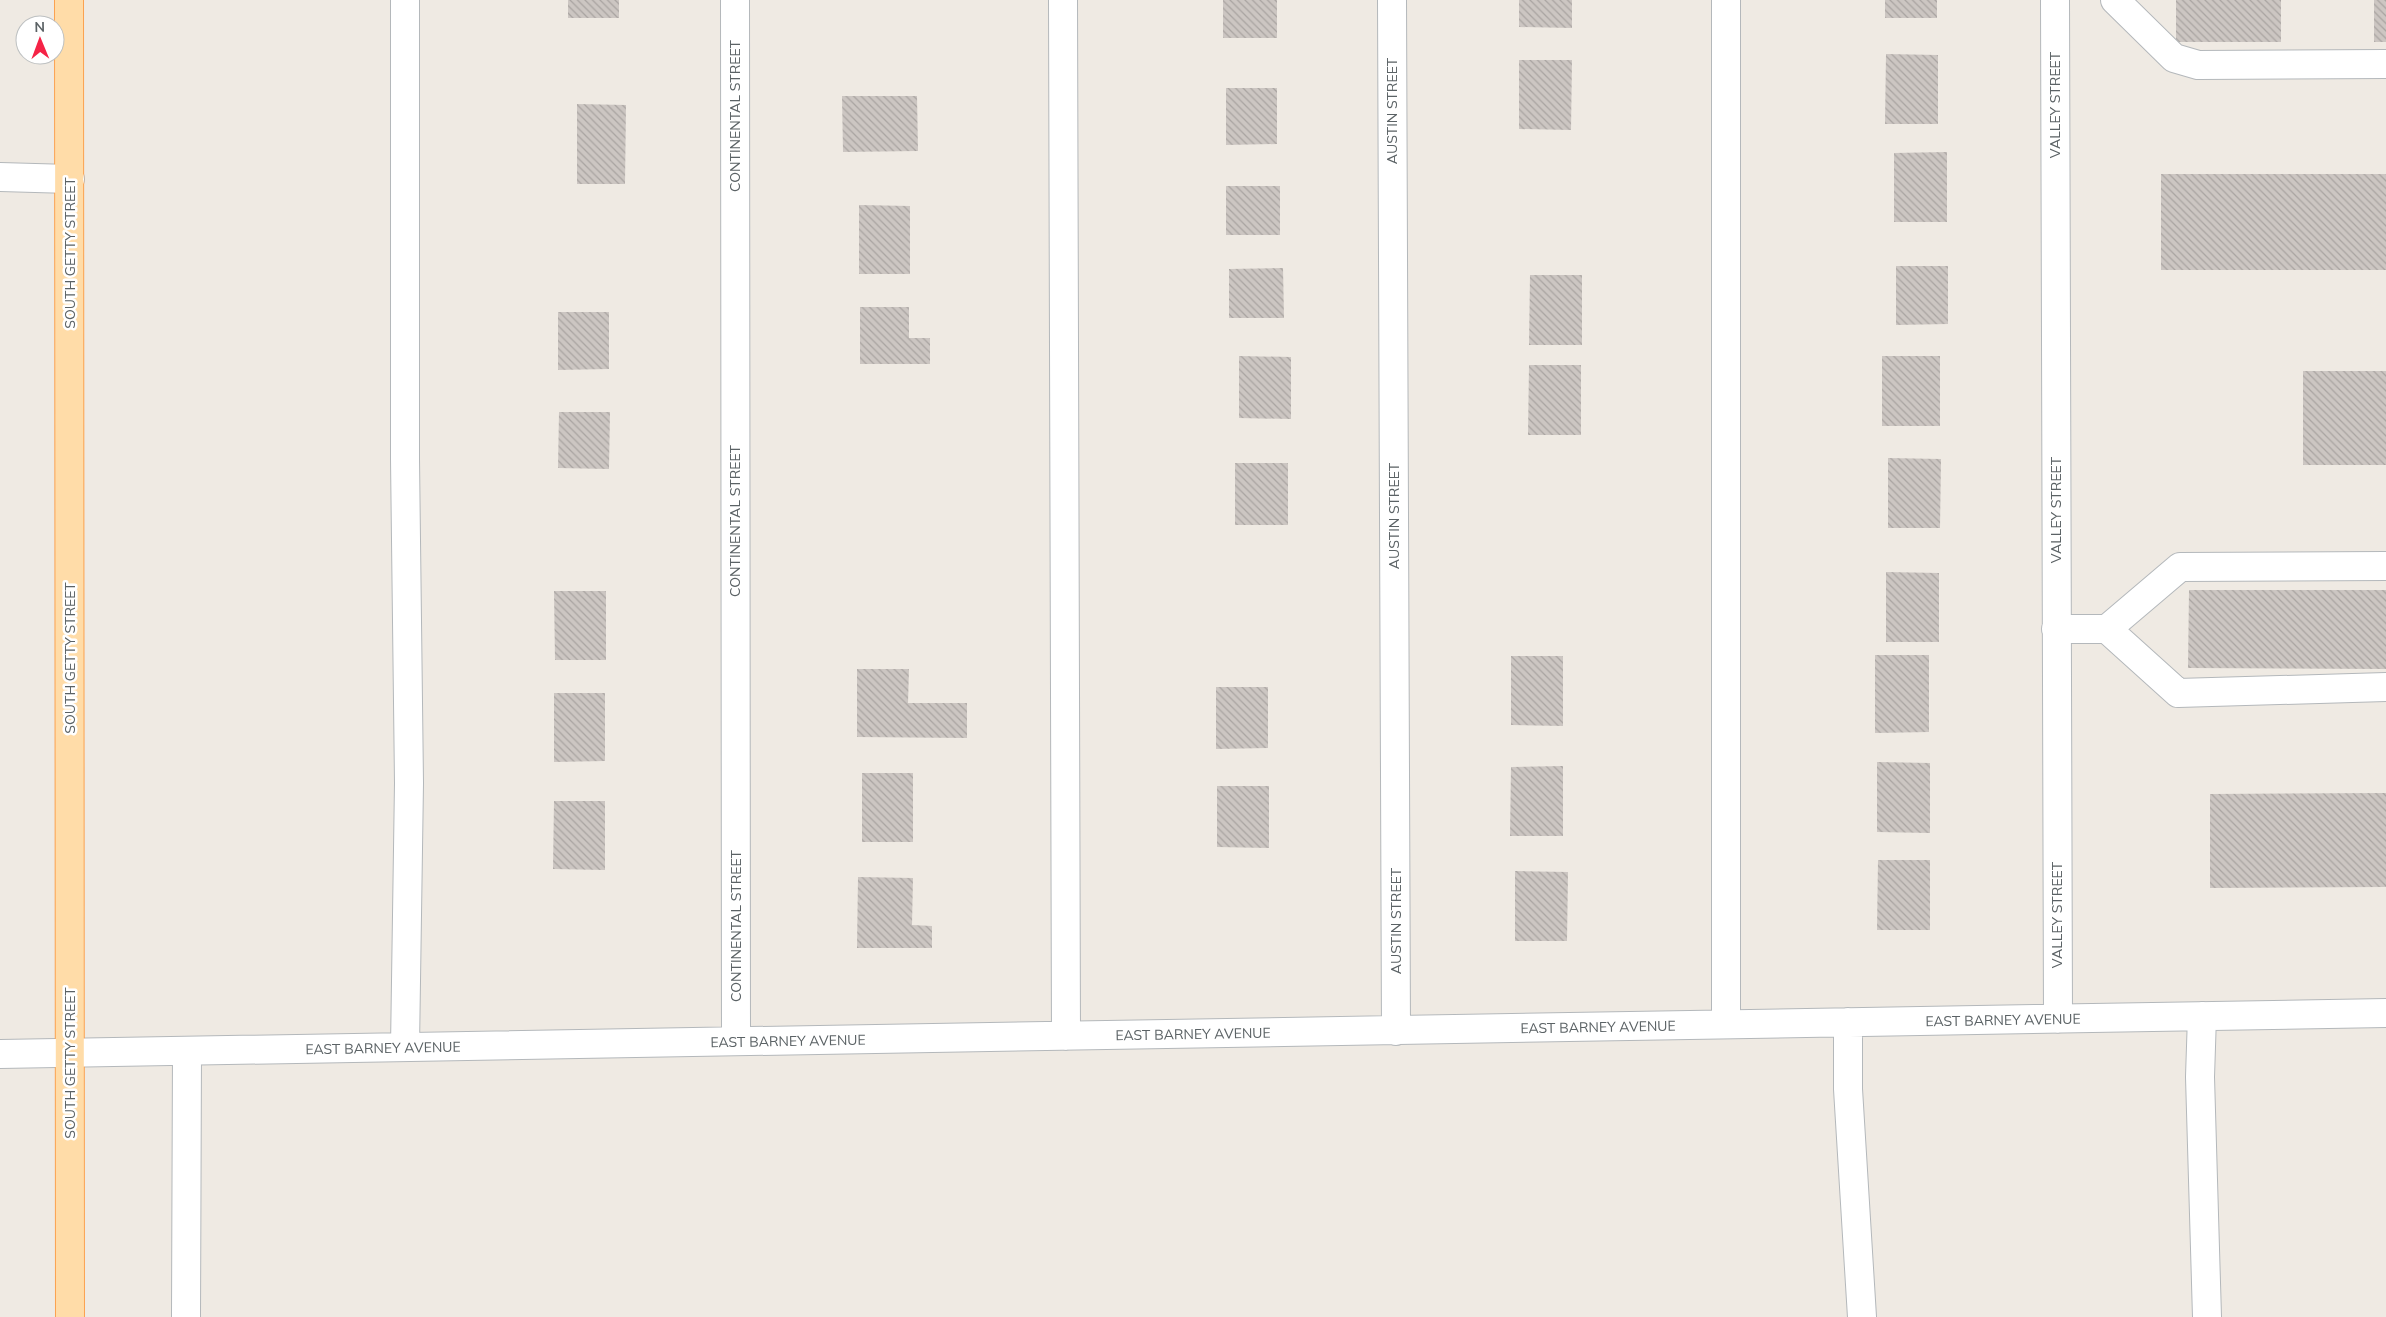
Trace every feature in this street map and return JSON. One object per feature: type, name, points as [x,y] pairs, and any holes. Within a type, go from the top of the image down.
[{"type":"main road","name":"SOUTH GETTY STREET","points":[[69,0],[70,1317]]},
{"type":"street","points":[[405,0],[404,459],[409,783],[405,1047]]},
{"type":"street","name":"CONTINENTAL STREET","points":[[735,0],[736,1041]]},
{"type":"street","points":[[1063,0],[1066,1036]]},
{"type":"street","name":"AUSTIN STREET","points":[[1392,0],[1396,1031]]},
{"type":"street","points":[[1726,0],[1726,1024]]},
{"type":"street","name":"VALLEY STREET","points":[[2055,0],[2058,1019]]},
{"type":"street","points":[[2115,0],[2174,58],[2198,65],[2386,64]]},
{"type":"street","points":[[0,177],[70,179]]},
{"type":"street","points":[[2056,629],[2107,629],[2180,567],[2386,566]]},
{"type":"street","points":[[2107,629],[2178,693],[2386,687]]},
{"type":"street","name":"EAST BARNEY AVENUE","points":[[0,1054],[2386,1014]]},
{"type":"street","points":[[2202,1016],[2200,1077],[2207,1317]]},
{"type":"street","points":[[1848,1022],[1848,1089],[1862,1317]]},
{"type":"street","points":[[186,1317],[187,1052]]},
{"type":"building","points":[[568,0],[619,0],[619,18],[568,18]]},
{"type":"building","points":[[1223,0],[1277,0],[1277,38],[1223,38]]},
{"type":"building","points":[[1519,0],[1572,0],[1572,28],[1519,27]]},
{"type":"building","points":[[1885,0],[1937,0],[1937,18],[1885,18]]},
{"type":"building","points":[[2176,0],[2281,0],[2281,42],[2176,42]]},
{"type":"building","points":[[2374,0],[2386,0],[2386,42],[2374,42]]},
{"type":"building","points":[[1886,54],[1938,55],[1938,124],[1885,124]]},
{"type":"building","points":[[1519,60],[1572,60],[1571,130],[1519,129]]},
{"type":"building","points":[[1226,88],[1277,88],[1277,144],[1226,145]]},
{"type":"building","points":[[842,96],[917,96],[918,151],[843,152]]},
{"type":"building","points":[[577,104],[626,105],[625,184],[577,184]]},
{"type":"building","points":[[1947,152],[1947,222],[1894,222],[1894,153]]},
{"type":"building","points":[[2161,174],[2386,174],[2386,270],[2161,270]]},
{"type":"building","points":[[1226,186],[1280,186],[1280,235],[1226,235]]},
{"type":"building","points":[[859,205],[910,206],[910,274],[859,274]]},
{"type":"building","points":[[1896,266],[1948,266],[1948,324],[1896,325]]},
{"type":"building","points":[[1283,268],[1284,318],[1229,318],[1229,269]]},
{"type":"building","points":[[1530,275],[1582,275],[1582,345],[1529,345]]},
{"type":"building","points":[[860,307],[909,307],[909,338],[930,338],[930,364],[860,364]]},
{"type":"building","points":[[558,312],[609,312],[609,369],[558,370]]},
{"type":"building","points":[[1239,356],[1291,357],[1291,419],[1239,418]]},
{"type":"building","points":[[1882,356],[1940,356],[1940,426],[1882,426]]},
{"type":"building","points":[[1529,365],[1581,365],[1581,435],[1528,435]]},
{"type":"building","points":[[2303,371],[2386,371],[2386,465],[2303,465]]},
{"type":"building","points":[[559,412],[610,412],[609,469],[558,468]]},
{"type":"building","points":[[1888,458],[1941,459],[1940,528],[1888,528]]},
{"type":"building","points":[[1235,463],[1288,463],[1288,525],[1235,525]]},
{"type":"building","points":[[1886,572],[1939,573],[1939,642],[1886,642]]},
{"type":"building","points":[[2189,590],[2386,590],[2386,669],[2188,668]]},
{"type":"building","points":[[554,591],[606,591],[606,660],[555,660]]},
{"type":"building","points":[[1875,655],[1929,655],[1929,732],[1875,733]]},
{"type":"building","points":[[1511,656],[1563,656],[1563,726],[1511,725]]},
{"type":"building","points":[[857,669],[909,669],[908,703],[967,703],[967,738],[857,737]]},
{"type":"building","points":[[1216,687],[1268,687],[1268,748],[1216,749]]},
{"type":"building","points":[[554,693],[605,693],[605,761],[554,762]]},
{"type":"building","points":[[1877,762],[1930,763],[1930,833],[1877,832]]},
{"type":"building","points":[[1563,766],[1563,836],[1510,836],[1511,767]]},
{"type":"building","points":[[862,773],[913,773],[913,842],[862,842]]},
{"type":"building","points":[[1217,786],[1269,786],[1269,848],[1217,847]]},
{"type":"building","points":[[2386,793],[2386,887],[2210,888],[2210,794]]},
{"type":"building","points":[[554,801],[605,801],[605,870],[553,869]]},
{"type":"building","points":[[1878,860],[1930,860],[1930,930],[1877,930]]},
{"type":"building","points":[[1515,871],[1568,872],[1567,941],[1515,941]]},
{"type":"building","points":[[858,877],[913,878],[912,925],[932,926],[932,948],[857,948]]}]
